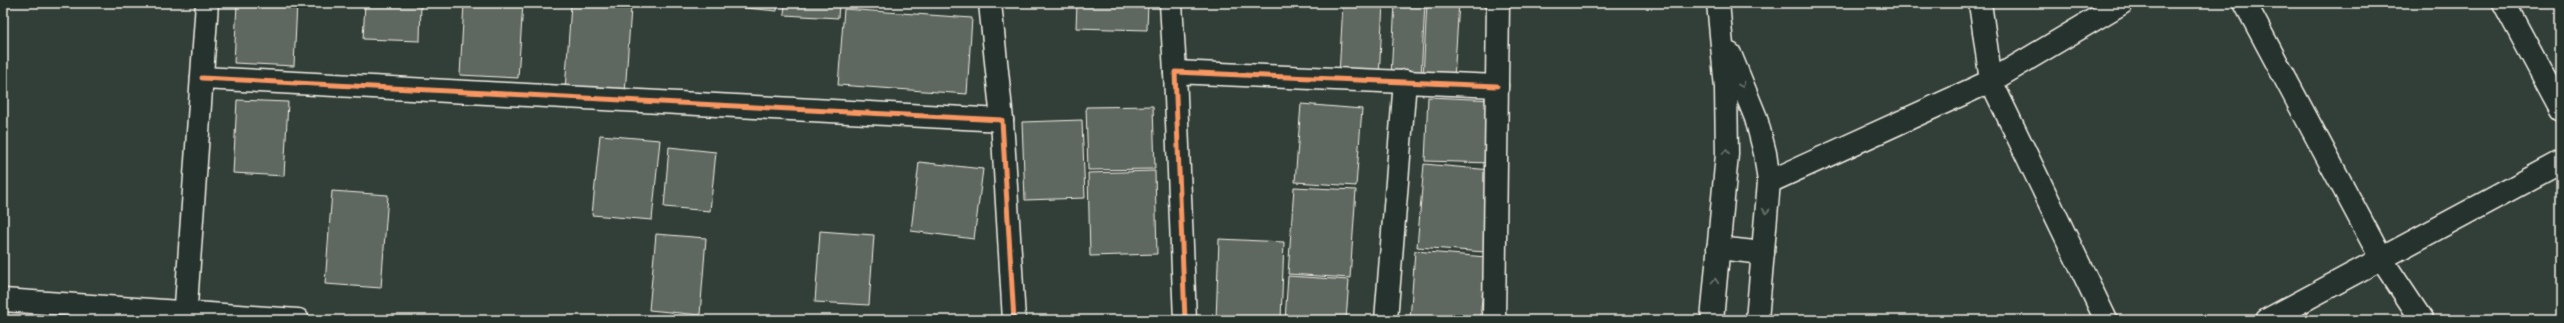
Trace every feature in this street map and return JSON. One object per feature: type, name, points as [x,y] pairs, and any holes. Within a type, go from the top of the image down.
[{"type":"street","points":[[185,316],[207,3]]},
{"type":"street","points":[[990,3],[1002,120],[1014,320]]},
{"type":"street","points":[[1171,3],[1184,320]]},
{"type":"street","points":[[1494,320],[1498,3]]},
{"type":"street","points":[[1712,320],[1727,154],[1722,36],[1718,3]]},
{"type":"street","points":[[1980,3],[1990,80],[2106,320]]},
{"type":"street","points":[[1769,182],[1990,80],[2122,3]]},
{"type":"street","points":[[2245,3],[2382,260],[2422,320]]},
{"type":"street","points":[[2504,3],[2561,109]]},
{"type":"street","points":[[1722,36],[1756,118],[1765,153],[1769,182],[1757,320]]},
{"type":"street","points":[[1175,72],[1497,86]]},
{"type":"street","points":[[202,78],[1002,120]]},
{"type":"street","points":[[1386,320],[1406,81]]},
{"type":"street","points":[[2267,320],[2382,260],[2561,162]]},
{"type":"street","points":[[1718,248],[1763,254]]},
{"type":"street","points":[[3,300],[185,316],[298,320]]},
{"type":"building","points":[[237,3],[297,3],[294,66],[234,63]]},
{"type":"building","points":[[365,3],[421,3],[420,41],[363,39]]},
{"type":"building","points":[[464,3],[523,3],[518,78],[460,75]]},
{"type":"building","points":[[725,3],[778,3],[777,11],[725,6]]},
{"type":"building","points":[[785,3],[839,3],[838,18],[784,15]]},
{"type":"building","points":[[1077,3],[1148,3],[1147,30],[1076,28]]},
{"type":"building","points":[[1343,3],[1383,3],[1379,78],[1339,75]]},
{"type":"building","points":[[1395,3],[1425,3],[1421,77],[1391,75]]},
{"type":"building","points":[[1427,3],[1459,3],[1454,79],[1423,77]]},
{"type":"building","points":[[571,4],[631,8],[625,94],[565,90]]},
{"type":"building","points":[[844,9],[972,18],[967,94],[838,85]]},
{"type":"building","points":[[1428,97],[1495,100],[1492,163],[1425,161]]},
{"type":"building","points":[[237,100],[288,102],[284,176],[233,173]]},
{"type":"building","points":[[1301,104],[1362,109],[1356,186],[1295,182]]},
{"type":"building","points":[[1153,106],[1155,169],[1088,170],[1086,107]]},
{"type":"building","points":[[1082,120],[1085,198],[1025,200],[1022,122]]},
{"type":"building","points":[[600,135],[660,140],[652,220],[592,215]]},
{"type":"building","points":[[669,147],[716,152],[710,211],[664,207]]},
{"type":"building","points":[[919,162],[983,169],[974,239],[911,231]]},
{"type":"building","points":[[1424,164],[1491,170],[1485,252],[1417,247]]},
{"type":"building","points":[[1155,171],[1157,254],[1090,256],[1088,173]]},
{"type":"building","points":[[1294,187],[1356,190],[1350,278],[1288,274]]},
{"type":"building","points":[[332,191],[388,195],[381,288],[325,284]]},
{"type":"building","points":[[820,231],[874,235],[869,305],[815,302]]},
{"type":"building","points":[[656,234],[706,238],[700,315],[649,310]]},
{"type":"building","points":[[1219,239],[1284,242],[1281,320],[1216,320]]},
{"type":"building","points":[[1415,251],[1486,257],[1480,320],[1410,320]]},
{"type":"building","points":[[1288,276],[1349,280],[1346,320],[1285,320]]},
{"type":"cycle path","points":[[1185,320],[1175,72],[1497,86]]},
{"type":"cycle path","points":[[202,78],[1002,120],[1014,320]]}]
